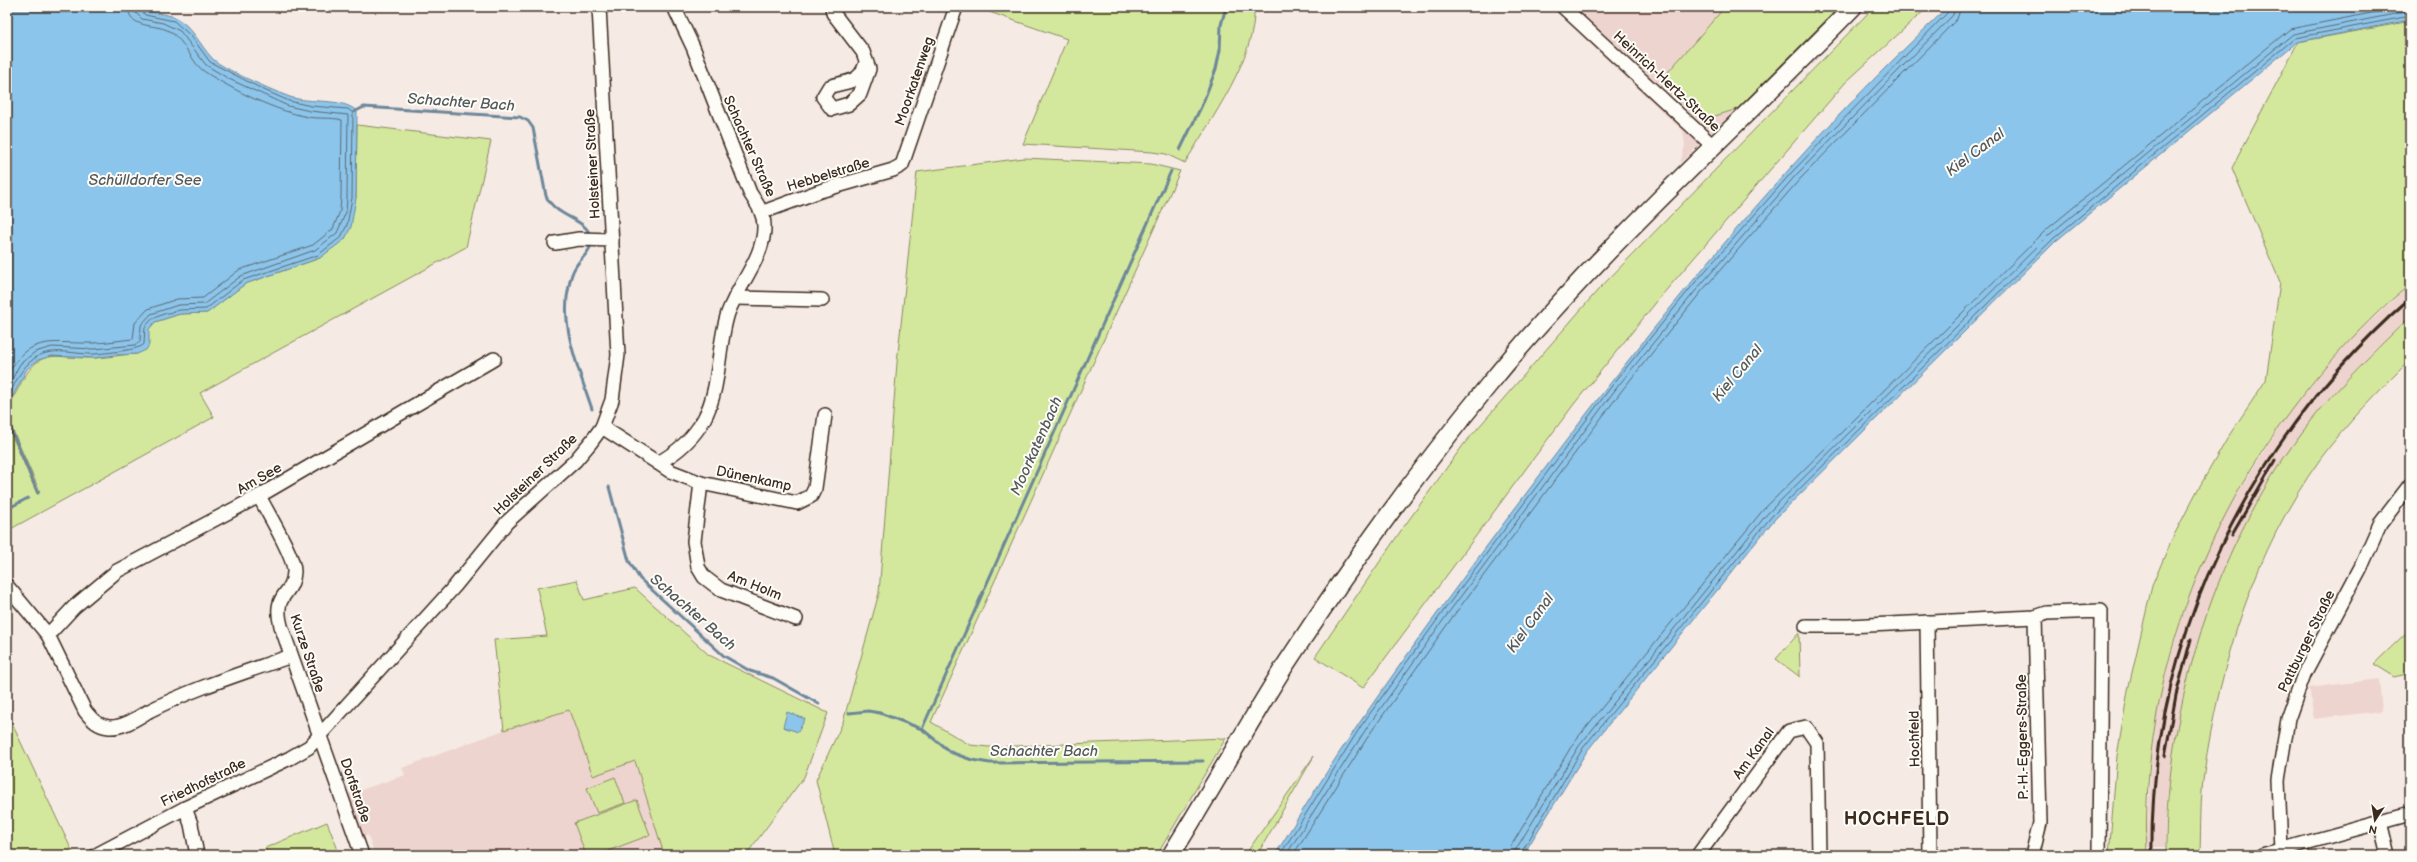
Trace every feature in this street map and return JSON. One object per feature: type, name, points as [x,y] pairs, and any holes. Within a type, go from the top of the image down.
[{"type":"main road","points":[[1171,855],[1285,666],[1349,569],[1429,459],[1530,336],[1632,228],[1853,7]]},
{"type":"street","name":"Holsteiner Straße","points":[[320,735],[455,586],[507,522],[574,462],[602,427],[616,380],[618,355],[599,7]]},
{"type":"street","name":"Schachter Straße","points":[[658,463],[683,446],[704,419],[711,402],[722,336],[735,298],[762,242],[765,227],[763,212],[750,193],[693,47],[674,7]]},
{"type":"street","points":[[832,7],[833,14],[863,52],[866,63]]},
{"type":"street","name":"Moorkatenweg","points":[[902,165],[956,7]]},
{"type":"street","name":"Heinrich-Hertz-Straße","points":[[1563,7],[1713,146]]},
{"type":"street","name":"Hebbelstraße","points":[[763,212],[820,191],[893,170],[902,165]]},
{"type":"street","points":[[554,243],[584,239],[612,240]]},
{"type":"street","points":[[735,298],[822,300]]},
{"type":"street","name":"Am See","points":[[48,635],[74,607],[117,571],[260,496],[494,359]]},
{"type":"street","name":"Dünenkamp","points":[[658,463],[670,471],[701,483],[797,503],[811,496],[815,488],[825,415]]},
{"type":"street","points":[[602,427],[658,463]]},
{"type":"street","name":"Am Holm","points":[[701,483],[694,541],[698,567],[704,577],[721,590],[796,619]]},
{"type":"street","name":"Pattburger Straße","points":[[2281,850],[2278,780],[2288,718],[2304,674],[2361,567],[2380,524],[2410,485]]},
{"type":"street","name":"Kurze Straße","points":[[260,496],[293,562],[293,580],[278,603],[277,613],[320,735]]},
{"type":"street","points":[[7,586],[48,635],[85,712],[93,722],[110,727],[131,721],[170,700],[291,656]]},
{"type":"street","points":[[1806,626],[2035,617],[2047,613],[2095,610],[2100,612],[2099,855]]},
{"type":"street","name":"P.-H.-Eggers-Straße","points":[[2032,855],[2040,823],[2035,617]]},
{"type":"street","name":"Hochfeld","points":[[1927,622],[1930,855]]},
{"type":"street","name":"Am Kanal","points":[[1698,855],[1789,731],[1806,727],[1817,743],[1819,855]]},
{"type":"street","name":"Friedhofstraße","points":[[96,855],[184,808],[290,758],[309,747],[320,735]]},
{"type":"street","name":"Dorfstraße","points":[[320,735],[362,855]]},
{"type":"street","points":[[184,808],[191,824],[196,855]]},
{"type":"street","points":[[2262,855],[2410,814]]},
{"type":"street","points":[[2380,822],[2388,855]]},
{"type":"shaded area","points":[[1551,7],[1725,7],[1662,79],[1712,117],[1737,109],[1680,163],[1685,145],[1683,131]]},
{"type":"shaded area","points":[[2410,285],[2410,317],[2374,351],[2342,386],[2280,466],[2243,529],[2211,605],[2183,698],[2167,796],[2165,847],[2146,847],[2151,758],[2159,696],[2188,598],[2206,552],[2232,502],[2291,408],[2354,335]]},
{"type":"shaded area","points":[[2379,679],[2382,711],[2314,719],[2309,688]]},
{"type":"shaded area","points":[[569,710],[593,775],[635,761],[663,851],[652,855],[375,855],[368,835],[361,838],[346,795],[405,775],[402,768],[504,730]]},
{"type":"green space","points":[[975,7],[1254,7],[1253,26],[1248,46],[1240,67],[1219,108],[1185,163],[1166,154],[1152,152],[1023,144],[1067,39]]},
{"type":"green space","points":[[1725,7],[1839,7],[1737,109],[1712,117],[1702,114],[1662,79]]},
{"type":"green space","points":[[1874,7],[1928,7],[1845,83],[1662,295],[1574,404],[1363,688],[1315,657],[1400,532],[1464,444],[1598,290]]},
{"type":"green space","points":[[2406,22],[2410,26],[2410,285],[2379,311],[2350,340],[2290,412],[2252,468],[2219,527],[2192,590],[2171,654],[2156,720],[2148,787],[2147,855],[2109,855],[2117,756],[2128,690],[2152,586],[2171,541],[2197,491],[2230,434],[2266,380],[2280,282],[2232,168],[2298,42]]},
{"type":"green space","points":[[357,125],[491,141],[466,247],[200,393],[214,417],[7,531],[7,424],[37,494],[40,492],[7,417],[8,409],[11,403],[33,365],[49,357],[58,356],[99,358],[137,354],[149,329],[155,322],[180,314],[207,313],[245,284],[320,258],[356,198]]},
{"type":"green space","points":[[1024,158],[1151,164],[1180,171],[931,722],[970,745],[989,747],[1226,738],[1157,855],[835,855],[816,780],[843,722],[879,593],[897,363],[917,172]]},
{"type":"green space","points":[[2410,317],[2410,360],[2352,420],[2321,458],[2298,493],[2277,530],[2259,569],[2244,608],[2231,649],[2211,732],[2201,803],[2200,852],[2193,855],[2166,855],[2168,798],[2175,741],[2187,683],[2203,626],[2224,570],[2249,517],[2278,467],[2311,421],[2334,394]]},
{"type":"green space","points":[[577,580],[584,600],[635,588],[709,655],[828,713],[804,777],[746,855],[652,855],[663,851],[635,761],[593,776],[569,710],[504,730],[494,640],[547,636],[537,588]]},
{"type":"green space","points":[[2410,629],[2410,673],[2395,677],[2374,664]]},
{"type":"green space","points":[[1799,633],[1800,677],[1776,659]]},
{"type":"green space","points":[[7,713],[74,855],[7,855]]},
{"type":"green space","points":[[1314,756],[1257,855],[1245,855]]},
{"type":"green space","points":[[615,777],[625,803],[597,813],[587,788]]},
{"type":"green space","points":[[637,800],[650,835],[597,855],[586,855],[574,823]]},
{"type":"green space","points":[[327,822],[340,855],[269,855],[265,848]]},
{"type":"water","name":"Schülldorfer See","points":[[7,7],[142,7],[146,10],[172,16],[182,22],[187,26],[207,53],[226,68],[290,97],[334,102],[357,111],[356,198],[351,227],[345,239],[320,258],[245,284],[207,313],[180,314],[155,322],[149,329],[149,345],[146,350],[137,354],[95,358],[52,356],[38,360],[27,369],[7,407]]},
{"type":"water","name":"Kiel Canal","points":[[1948,7],[2410,7],[2410,20],[2297,42],[2056,241],[1774,520],[1587,751],[1523,855],[1275,855],[1338,755],[1404,659],[1517,505],[1635,352],[1684,291],[1785,174],[1892,61]]},
{"type":"water","points":[[787,712],[805,719],[798,732],[783,727]]},
{"type":"waterway","name":"Moorkatenbach","points":[[1180,150],[1202,105],[1216,69],[1220,50],[1221,25],[1226,7]]},
{"type":"waterway","name":"Schachter Bach","points":[[354,112],[364,107],[520,117],[528,121],[533,128],[546,196],[556,209],[577,221],[588,230],[590,236]]},
{"type":"waterway","name":"Moorkatenbach","points":[[922,729],[1171,171]]},
{"type":"waterway","name":"Schachter Bach","points":[[591,244],[589,251],[576,266],[571,276],[567,301],[567,317],[572,349],[592,409]]},
{"type":"waterway","points":[[7,420],[38,493]]},
{"type":"waterway","name":"Schachter Bach","points":[[609,487],[629,561],[640,579],[724,656],[750,671],[773,678],[819,704]]},
{"type":"waterway","points":[[7,509],[28,498]]},
{"type":"waterway","name":"Schachter Bach","points":[[849,713],[868,711],[880,713],[922,729],[950,752],[972,760],[990,763],[1203,761]]},
{"type":"railway","points":[[2152,855],[2156,775],[2169,697],[2190,621],[2220,548],[2257,479],[2302,414],[2353,354],[2410,298]]},
{"type":"railway","points":[[2232,535],[2275,460]]},
{"type":"railway","points":[[2165,756],[2176,695],[2191,639]]},
{"type":"district","name":"HOCHFELD","points":[[1897,819]]}]
